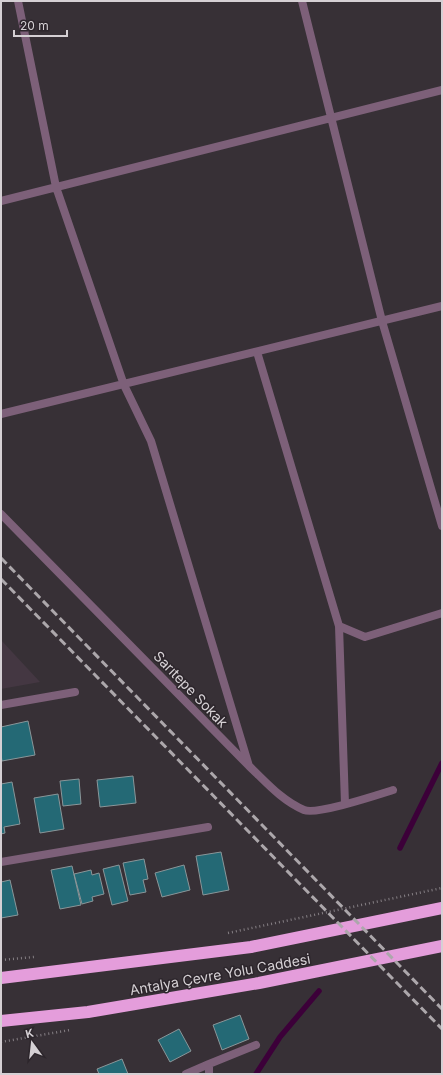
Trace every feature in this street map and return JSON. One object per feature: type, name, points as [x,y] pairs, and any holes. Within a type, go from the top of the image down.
[{"type":"highway","name":"Antalya Çevre Yolu Caddesi","points":[[1,978],[251,948],[442,908]]},
{"type":"highway","name":"Antalya Çevre Yolu Caddesi","points":[[1,1021],[88,1012],[259,983],[442,946]]},
{"type":"street","points":[[18,1],[56,187],[124,384],[151,441],[249,766]]},
{"type":"street","points":[[302,1],[382,321],[442,526]]},
{"type":"street","points":[[1,201],[442,90]]},
{"type":"street","points":[[1,414],[442,306]]},
{"type":"street","points":[[257,352],[339,626],[345,804]]},
{"type":"street","name":"Sarıtepe Sokak","points":[[1,514],[249,766],[286,800],[305,811],[325,809],[393,790]]},
{"type":"street","points":[[339,626],[365,637],[442,613]]},
{"type":"street","points":[[1,705],[75,692]]},
{"type":"street","points":[[1,862],[208,827]]},
{"type":"street","points":[[186,1074],[256,1045]]},
{"type":"street","points":[[209,1064],[209,1074]]},
{"type":"path","points":[[222,934],[442,888]]},
{"type":"path","points":[[1,960],[42,956]]},
{"type":"shaded area","points":[[1,640],[40,682],[1,689]]},
{"type":"building","points":[[28,721],[35,755],[2,761],[1,727]]},
{"type":"building","points":[[133,776],[136,803],[100,807],[97,780]]},
{"type":"building","points":[[79,779],[81,804],[63,806],[60,781]]},
{"type":"building","points":[[12,782],[20,824],[4,827],[5,833],[1,834],[1,784]]},
{"type":"building","points":[[58,794],[64,829],[40,833],[34,798]]},
{"type":"building","points":[[221,852],[229,890],[203,895],[196,856]]},
{"type":"building","points":[[144,859],[148,879],[143,880],[146,892],[130,895],[123,863]]},
{"type":"building","points":[[119,865],[128,901],[112,905],[103,869]]},
{"type":"building","points":[[184,865],[190,890],[162,897],[155,873]]},
{"type":"building","points":[[72,866],[81,905],[60,909],[51,870]]},
{"type":"building","points":[[91,870],[92,875],[99,873],[104,894],[92,897],[93,901],[82,904],[74,874]]},
{"type":"building","points":[[10,880],[18,915],[1,918],[1,882]]},
{"type":"building","points":[[240,1015],[249,1039],[222,1050],[213,1025]]},
{"type":"building","points":[[179,1029],[191,1051],[170,1062],[158,1040]]},
{"type":"building","points":[[122,1059],[128,1074],[99,1074],[97,1069]]},
{"type":"waterway","points":[[400,848],[442,763]]},
{"type":"waterway","points":[[256,1074],[280,1037],[319,991]]},
{"type":"railway","points":[[1,558],[442,1009]]},
{"type":"railway","points":[[1,579],[442,1029]]}]
